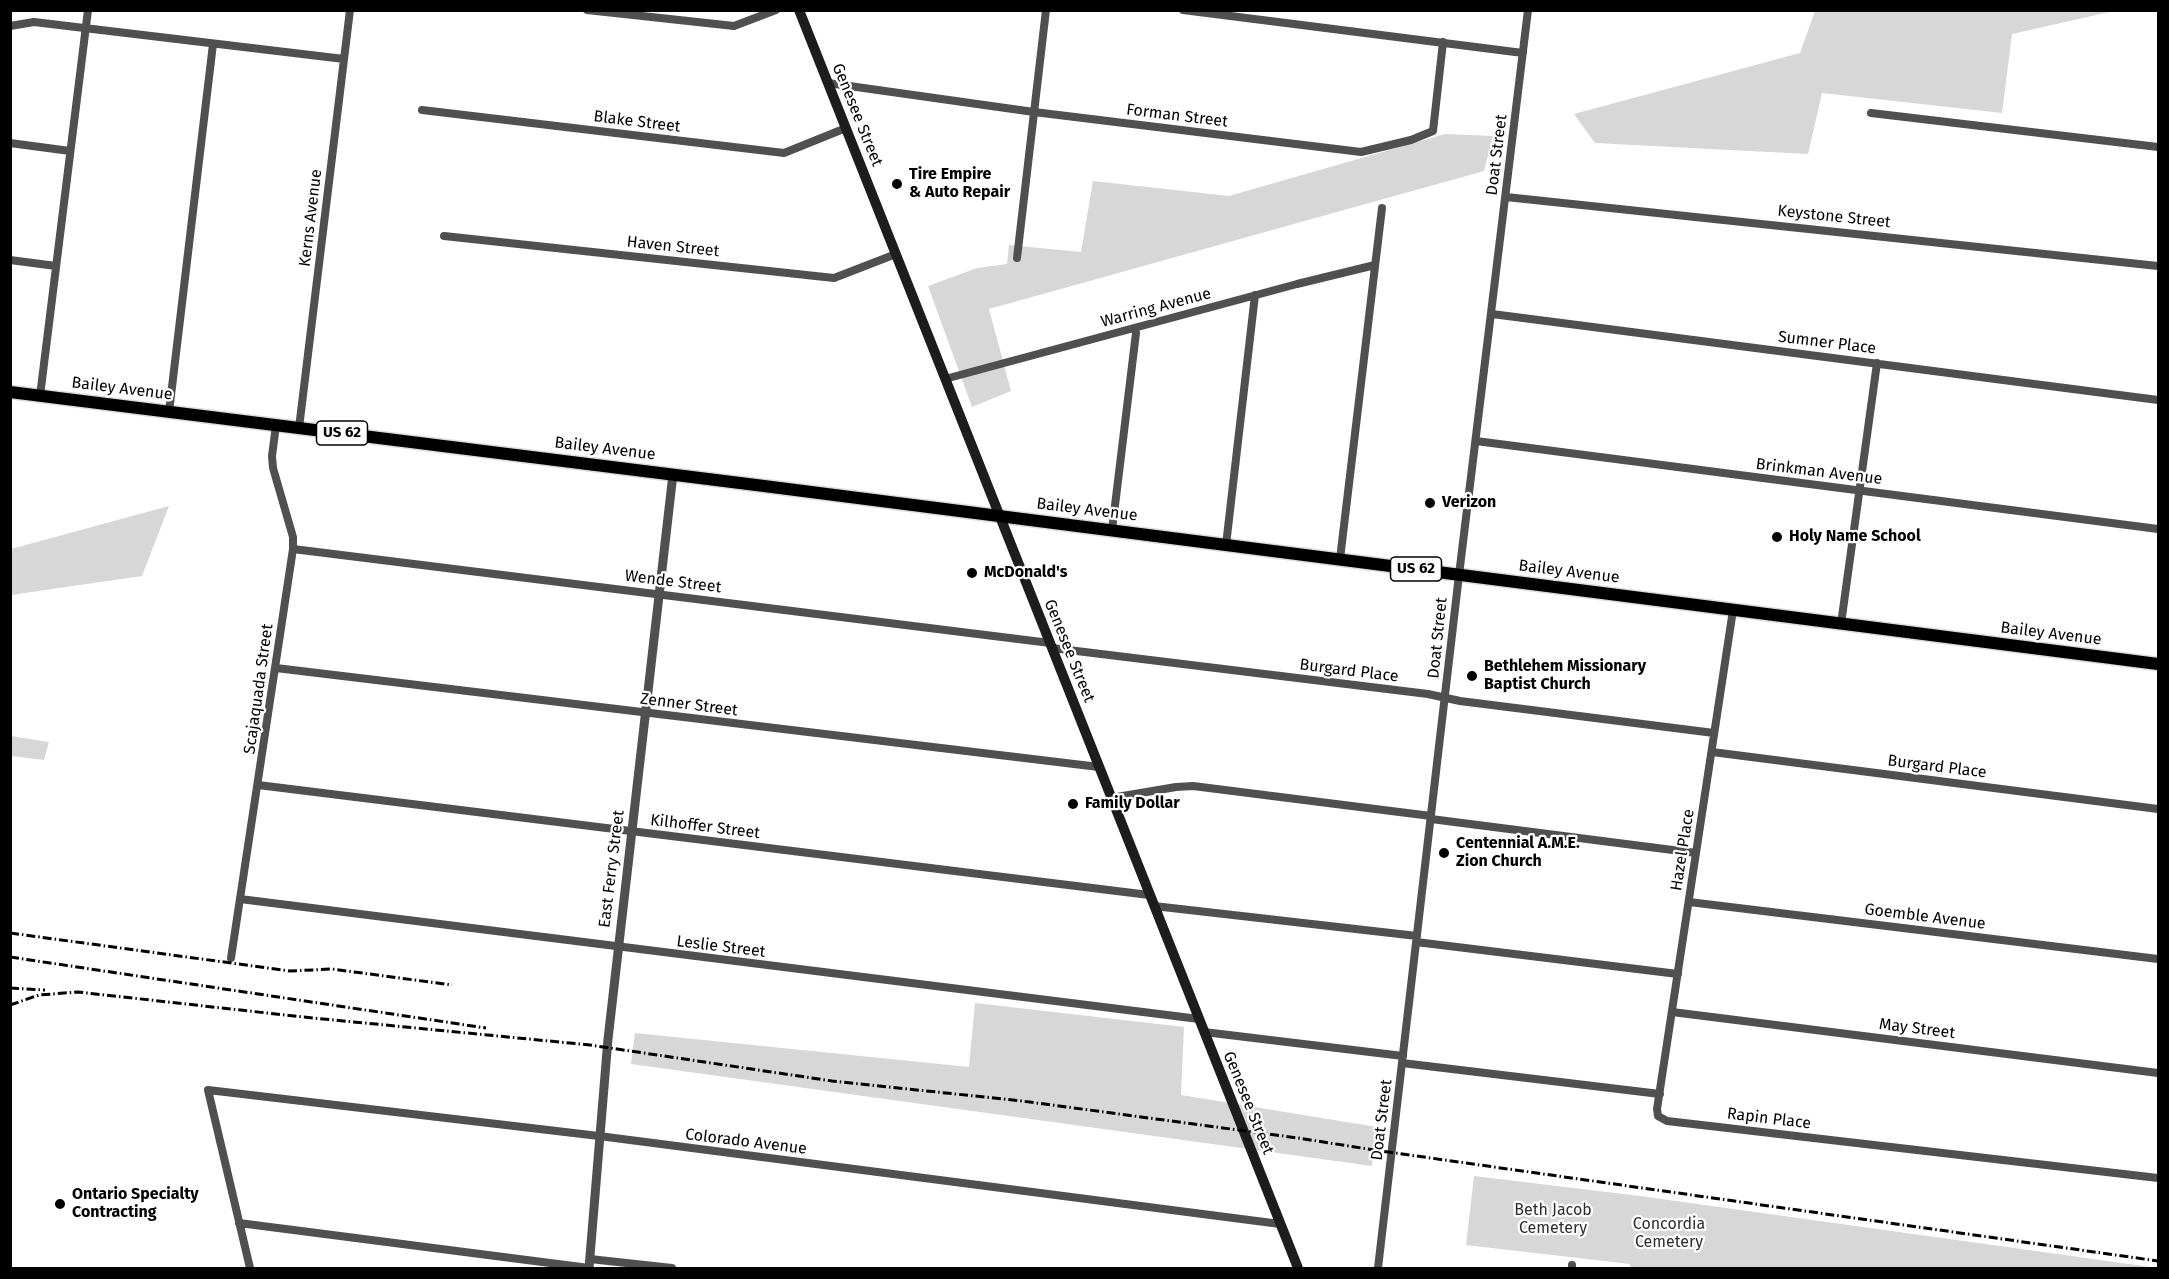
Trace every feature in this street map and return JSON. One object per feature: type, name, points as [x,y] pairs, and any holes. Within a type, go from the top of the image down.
[{"type":"main road","name":"Genesee Street","points":[[799,10],[1298,1269]]},
{"type":"main road","name":"Bailey Avenue","points":[[10,392],[673,474],[2158,664]]},
{"type":"street","points":[[40,396],[88,10]]},
{"type":"street","name":"Kerns Avenue","points":[[299,428],[350,10]]},
{"type":"street","points":[[587,10],[734,26],[776,10]]},
{"type":"street","points":[[1017,258],[1047,10]]},
{"type":"street","points":[[1183,10],[1522,53]]},
{"type":"street","name":"Doat Street","points":[[1378,1269],[1527,10]]},
{"type":"street","points":[[10,26],[34,22],[344,59]]},
{"type":"street","name":"Forman Street","points":[[828,83],[1034,112],[1361,152],[1411,140],[1433,131],[1443,42]]},
{"type":"street","points":[[168,412],[213,44]]},
{"type":"street","name":"Blake Street","points":[[422,110],[784,153],[846,128]]},
{"type":"street","points":[[1871,113],[2158,147]]},
{"type":"street","points":[[10,143],[70,151]]},
{"type":"street","name":"Keystone Street","points":[[1506,197],[2158,266]]},
{"type":"street","points":[[1340,560],[1382,208]]},
{"type":"street","name":"Haven Street","points":[[444,236],[834,278],[896,254]]},
{"type":"street","points":[[10,260],[56,266]]},
{"type":"street","name":"Warring Avenue","points":[[945,379],[1375,265]]},
{"type":"street","points":[[1226,545],[1255,295]]},
{"type":"street","name":"Sumner Place","points":[[1492,314],[2158,400]]},
{"type":"street","points":[[1112,530],[1135,328]]},
{"type":"street","points":[[1841,624],[1877,363]]},
{"type":"street","name":"Scajaquada Street","points":[[231,958],[293,549],[293,537],[273,468],[272,456],[276,425]]},
{"type":"street","name":"Brinkman Avenue","points":[[1476,441],[2158,529]]},
{"type":"street","name":"East Ferry Street","points":[[589,1265],[618,948],[673,474]]},
{"type":"street","name":"Wende Street","points":[[293,549],[1051,645]]},
{"type":"street","name":"Hazel Place","points":[[1660,1094],[1733,610]]},
{"type":"street","name":"Burgard Place","points":[[1051,645],[1714,733]]},
{"type":"street","name":"Zenner Street","points":[[276,668],[1099,767]]},
{"type":"street","name":"Burgard Place","points":[[1712,752],[2158,809]]},
{"type":"street","name":"Kilhoffer Street","points":[[258,785],[1149,895]]},
{"type":"street","points":[[1111,798],[1193,786],[1696,853]]},
{"type":"street","name":"Leslie Street","points":[[240,899],[1199,1020]]},
{"type":"street","name":"Goemble Avenue","points":[[1689,902],[2158,959]]},
{"type":"street","points":[[1154,906],[1678,975]]},
{"type":"street","name":"May Street","points":[[1672,1012],[2158,1073]]},
{"type":"street","points":[[1204,1032],[1660,1094]]},
{"type":"street","name":"Colorado Avenue","points":[[239,1223],[208,1090],[599,1136],[1280,1224]]},
{"type":"street","name":"Rapin Place","points":[[1660,1094],[1657,1113],[1667,1121],[2158,1178]]},
{"type":"street","points":[[250,1269],[239,1223],[589,1265],[672,1269]]},
{"type":"green space","points":[[1815,10],[2114,11],[2012,34],[2002,113],[1822,93],[1808,154],[1595,143],[1574,114],[1800,53]]},
{"type":"green space","points":[[1445,134],[1493,136],[1484,171],[989,309],[1011,391],[972,407],[928,286],[977,268],[1007,264],[1009,245],[1081,252],[1093,181],[1229,196]]},
{"type":"green space","points":[[169,506],[142,576],[11,595],[11,549]]},
{"type":"green space","points":[[11,736],[49,742],[44,760],[11,756]]},
{"type":"green space","points":[[975,1003],[1184,1027],[1181,1095],[1377,1127],[1372,1166],[631,1064],[635,1033],[969,1067]]},
{"type":"green space","name":"Concordia Cemetery","points":[[1474,1176],[1640,1196],[2158,1268],[1630,1268],[1630,1264],[1466,1245]]},
{"type":"railway","points":[[10,933],[290,971],[332,969],[452,985]]},
{"type":"railway","points":[[10,957],[486,1028]]},
{"type":"railway","points":[[10,988],[45,990]]},
{"type":"railway","points":[[10,1005],[39,995],[78,992],[590,1045],[832,1081],[1022,1101],[1298,1138],[2158,1261]]},
{"type":"place","name":"Tire Empire & Auto Repair","points":[[897,184]]},
{"type":"place","name":"Verizon","points":[[1430,503]]},
{"type":"place","name":"Holy Name School","points":[[1777,537]]},
{"type":"place","name":"McDonald's","points":[[972,573]]},
{"type":"place","name":"Bethlehem Missionary Baptist Church","points":[[1472,676]]},
{"type":"place","name":"Family Dollar","points":[[1073,804]]},
{"type":"place","name":"Centennial A.M.E. Zion Church","points":[[1444,853]]},
{"type":"place","name":"Ontario Specialty Contracting","points":[[60,1204]]},
{"type":"park label","name":"Beth Jacob Cemetery","points":[[1553,1220]]}]
